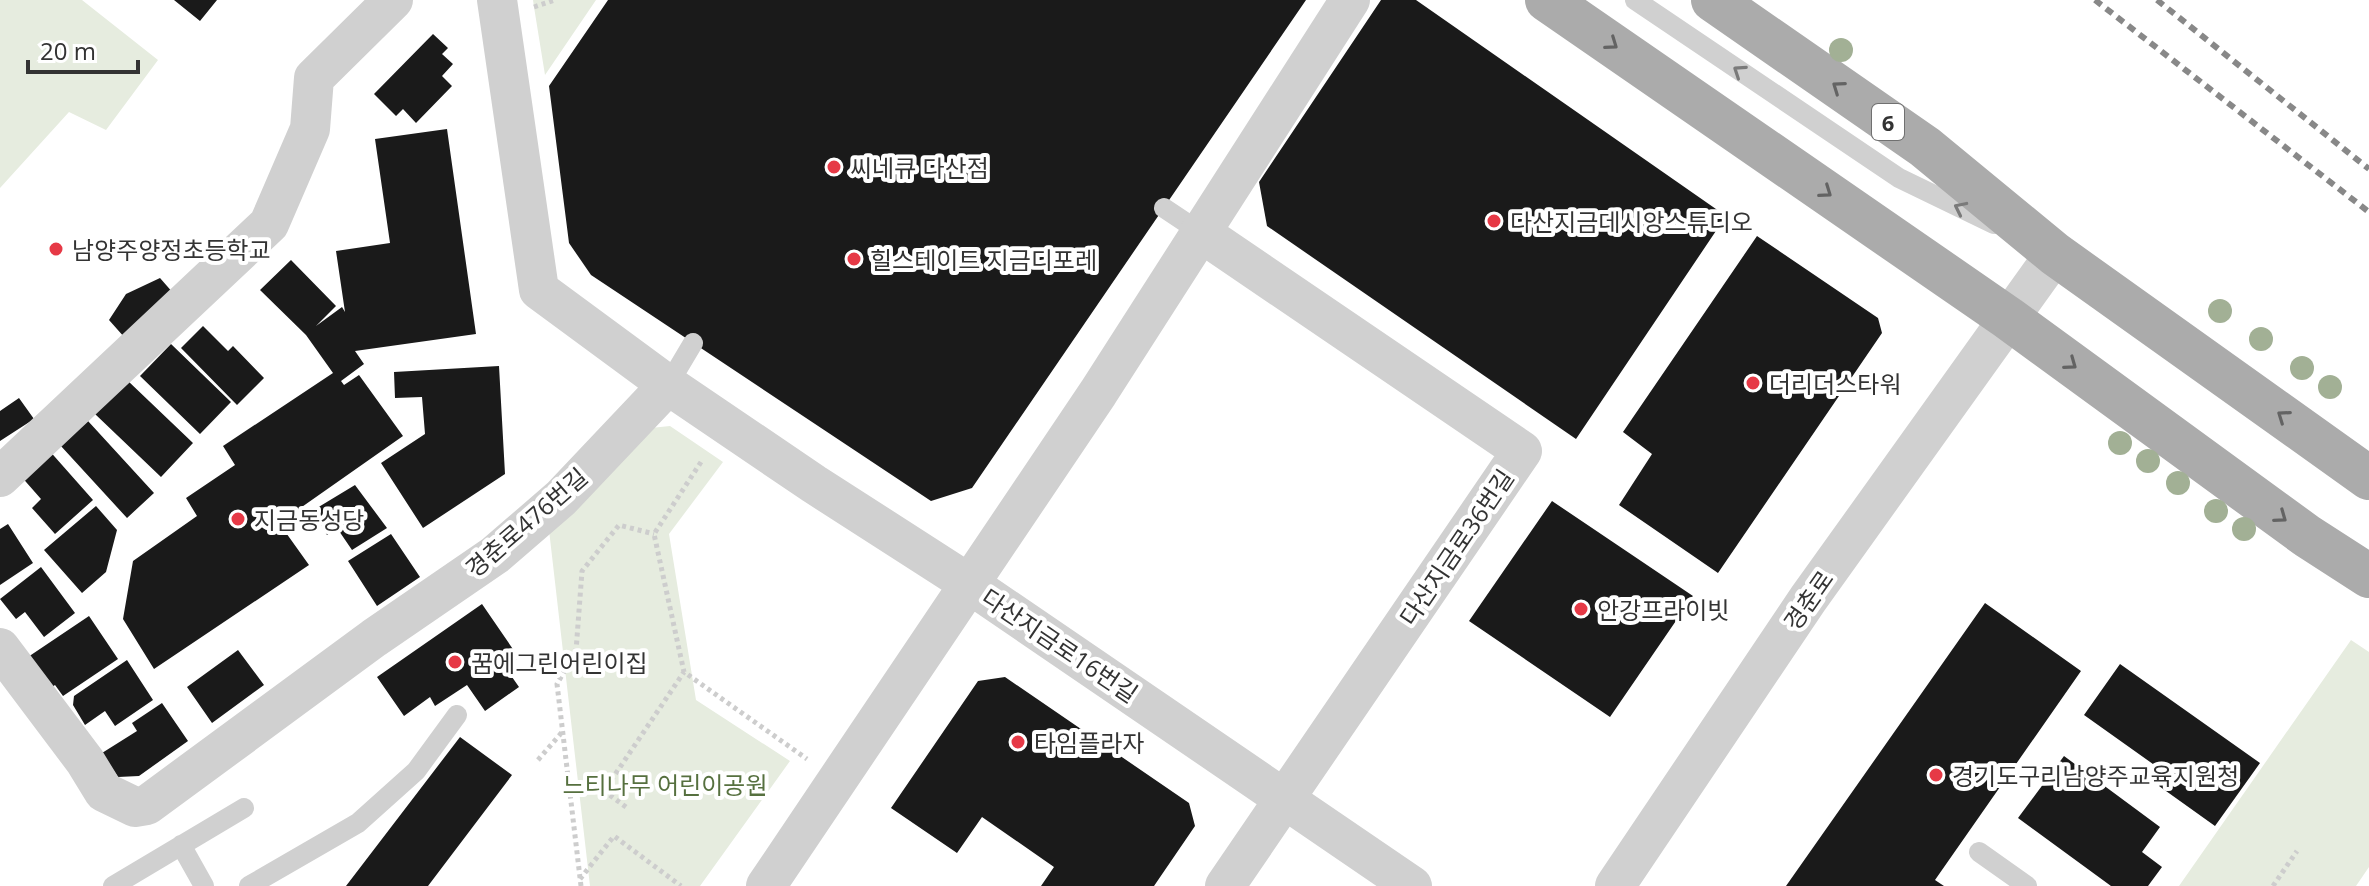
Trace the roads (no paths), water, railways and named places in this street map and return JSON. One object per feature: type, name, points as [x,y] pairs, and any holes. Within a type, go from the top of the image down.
[{"type":"main road","points":[[1547,0],[2008,318],[2307,536],[2369,576]]},
{"type":"main road","name":"6","points":[[1713,0],[1925,147],[2055,254],[2369,478]]},
{"type":"street","points":[[0,477],[269,224],[310,129],[314,78],[393,0]]},
{"type":"street","points":[[516,4],[539,290],[668,385],[968,583],[1098,393],[1350,0]]},
{"type":"street","name":"다산지금로36번길","points":[[1200,232],[1522,451],[1225,886]]},
{"type":"street","name":"경춘로","points":[[1615,886],[1808,599],[2055,254]]},
{"type":"street","name":"경춘로476번길","points":[[0,648],[85,761],[104,792],[135,807],[147,805],[374,638],[495,555],[561,498],[668,385]]},
{"type":"street","name":"다산지금로16번길","points":[[766,886],[968,583],[1412,886]]},
{"type":"lane","points":[[1635,0],[1899,178],[2055,254]]},
{"type":"lane","points":[[1164,208],[1200,232]]},
{"type":"lane","points":[[668,385],[693,343]]},
{"type":"lane","points":[[249,886],[358,823],[416,771],[457,715]]},
{"type":"lane","points":[[113,886],[244,808]]},
{"type":"lane","points":[[181,845],[204,886]]},
{"type":"lane","points":[[1979,852],[2027,886]]},
{"type":"railway","points":[[2095,0],[2369,212]]},
{"type":"railway","points":[[2157,0],[2369,169]]},
{"type":"place","name":"씨네큐 다산점","points":[[834,167]]},
{"type":"place","name":"다산지금데시앙스튜디오","points":[[1494,221]]},
{"type":"place","name":"남양주양정초등학교","points":[[56,249]]},
{"type":"place","name":"힐스테이트 지금디포레","points":[[854,259]]},
{"type":"place","name":"더리더스타워","points":[[1753,383]]},
{"type":"place","name":"지금동성당","points":[[238,519]]},
{"type":"place","name":"안강프라이빗","points":[[1581,609]]},
{"type":"place","name":"꿈에그린어린이집","points":[[455,662]]},
{"type":"place","name":"타임플라자","points":[[1018,742]]},
{"type":"place","name":"경기도구리남양주교육지원청","points":[[1936,775]]},
{"type":"park label","name":"느티나무 어린이공원","points":[[665,784]]}]
